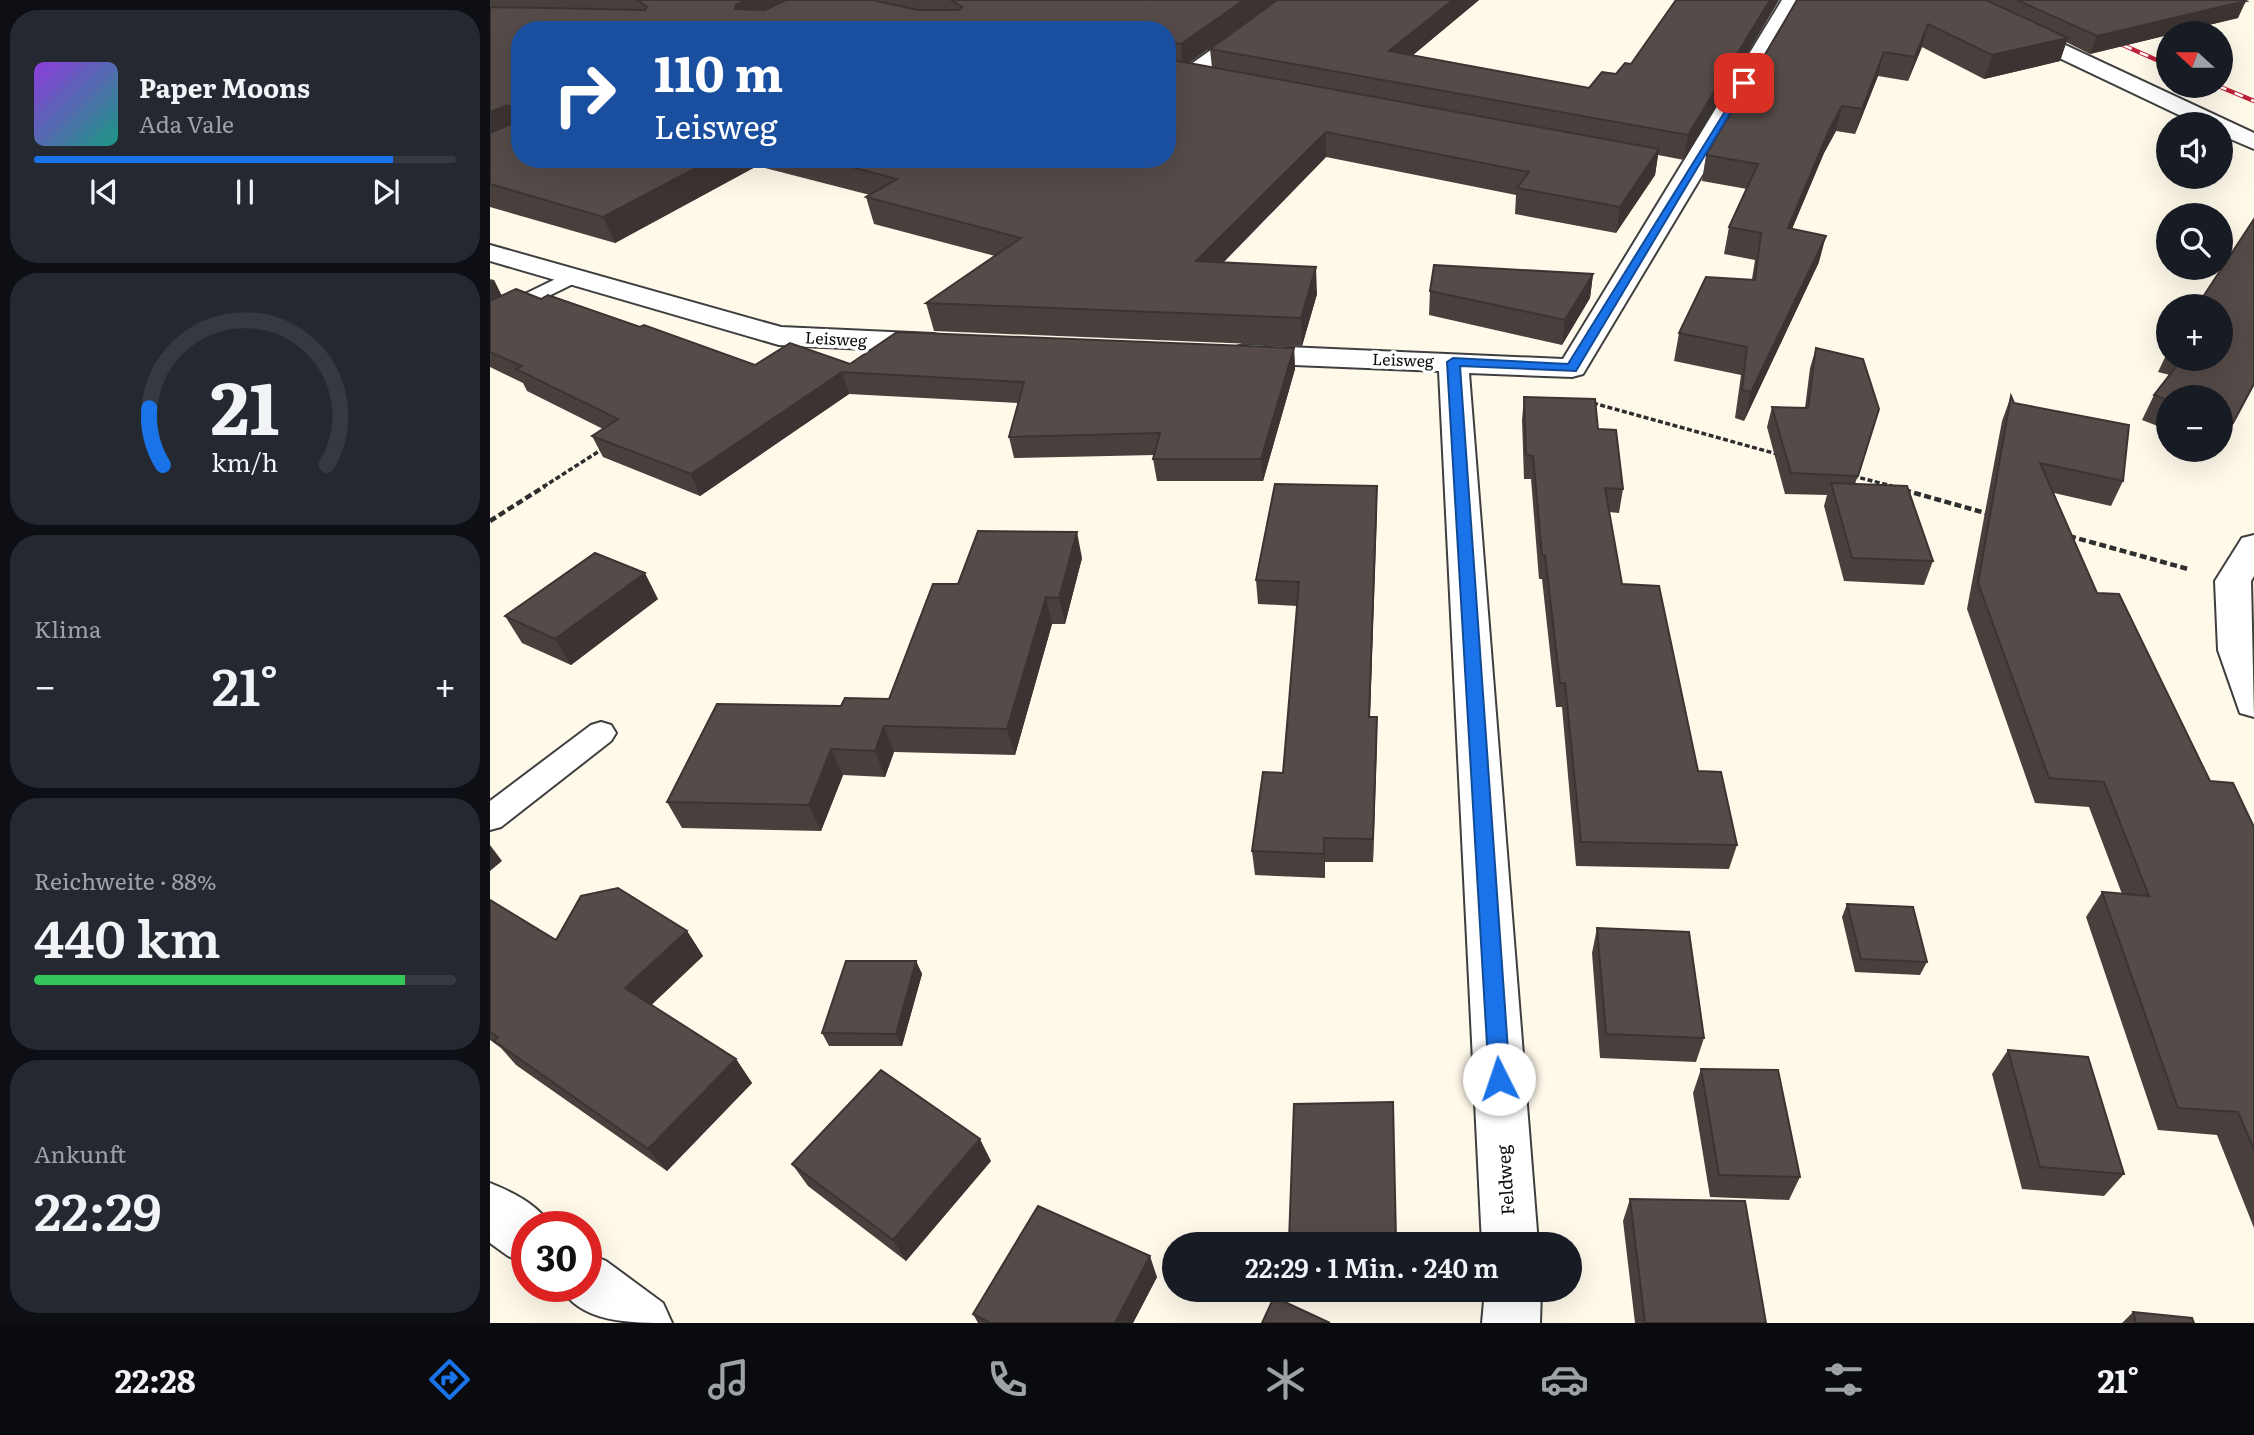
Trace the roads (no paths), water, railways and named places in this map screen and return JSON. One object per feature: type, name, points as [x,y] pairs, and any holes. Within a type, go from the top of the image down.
[{"type":"street","points":[[1177,75],[1294,0]]},
{"type":"street","points":[[1665,167],[1692,172],[1792,0]]},
{"type":"street","points":[[1953,0],[2191,112]]},
{"type":"street","points":[[1177,75],[1214,82]]},
{"type":"street","points":[[2233,132],[2254,142]]},
{"type":"street","name":"Leisweg","points":[[1221,354],[1572,368],[1692,172]]},
{"type":"street","name":"Leisweg","points":[[490,253],[779,336],[961,344]]},
{"type":"street","name":"Feldweg","points":[[1453,362],[1509,1232]]},
{"type":"street","points":[[2254,546],[2233,581],[2237,650],[2254,703]]},
{"type":"street","points":[[490,1210],[511,1225]]},
{"type":"street","points":[[602,1293],[643,1323]]},
{"type":"street","points":[[1511,1323],[1512,1302]]},
{"type":"lane","points":[[490,319],[570,278]]},
{"type":"lane","points":[[490,818],[601,733]]},
{"type":"railway","points":[[2107,38],[2156,60]]},
{"type":"railway","points":[[2233,92],[2254,101]]}]
